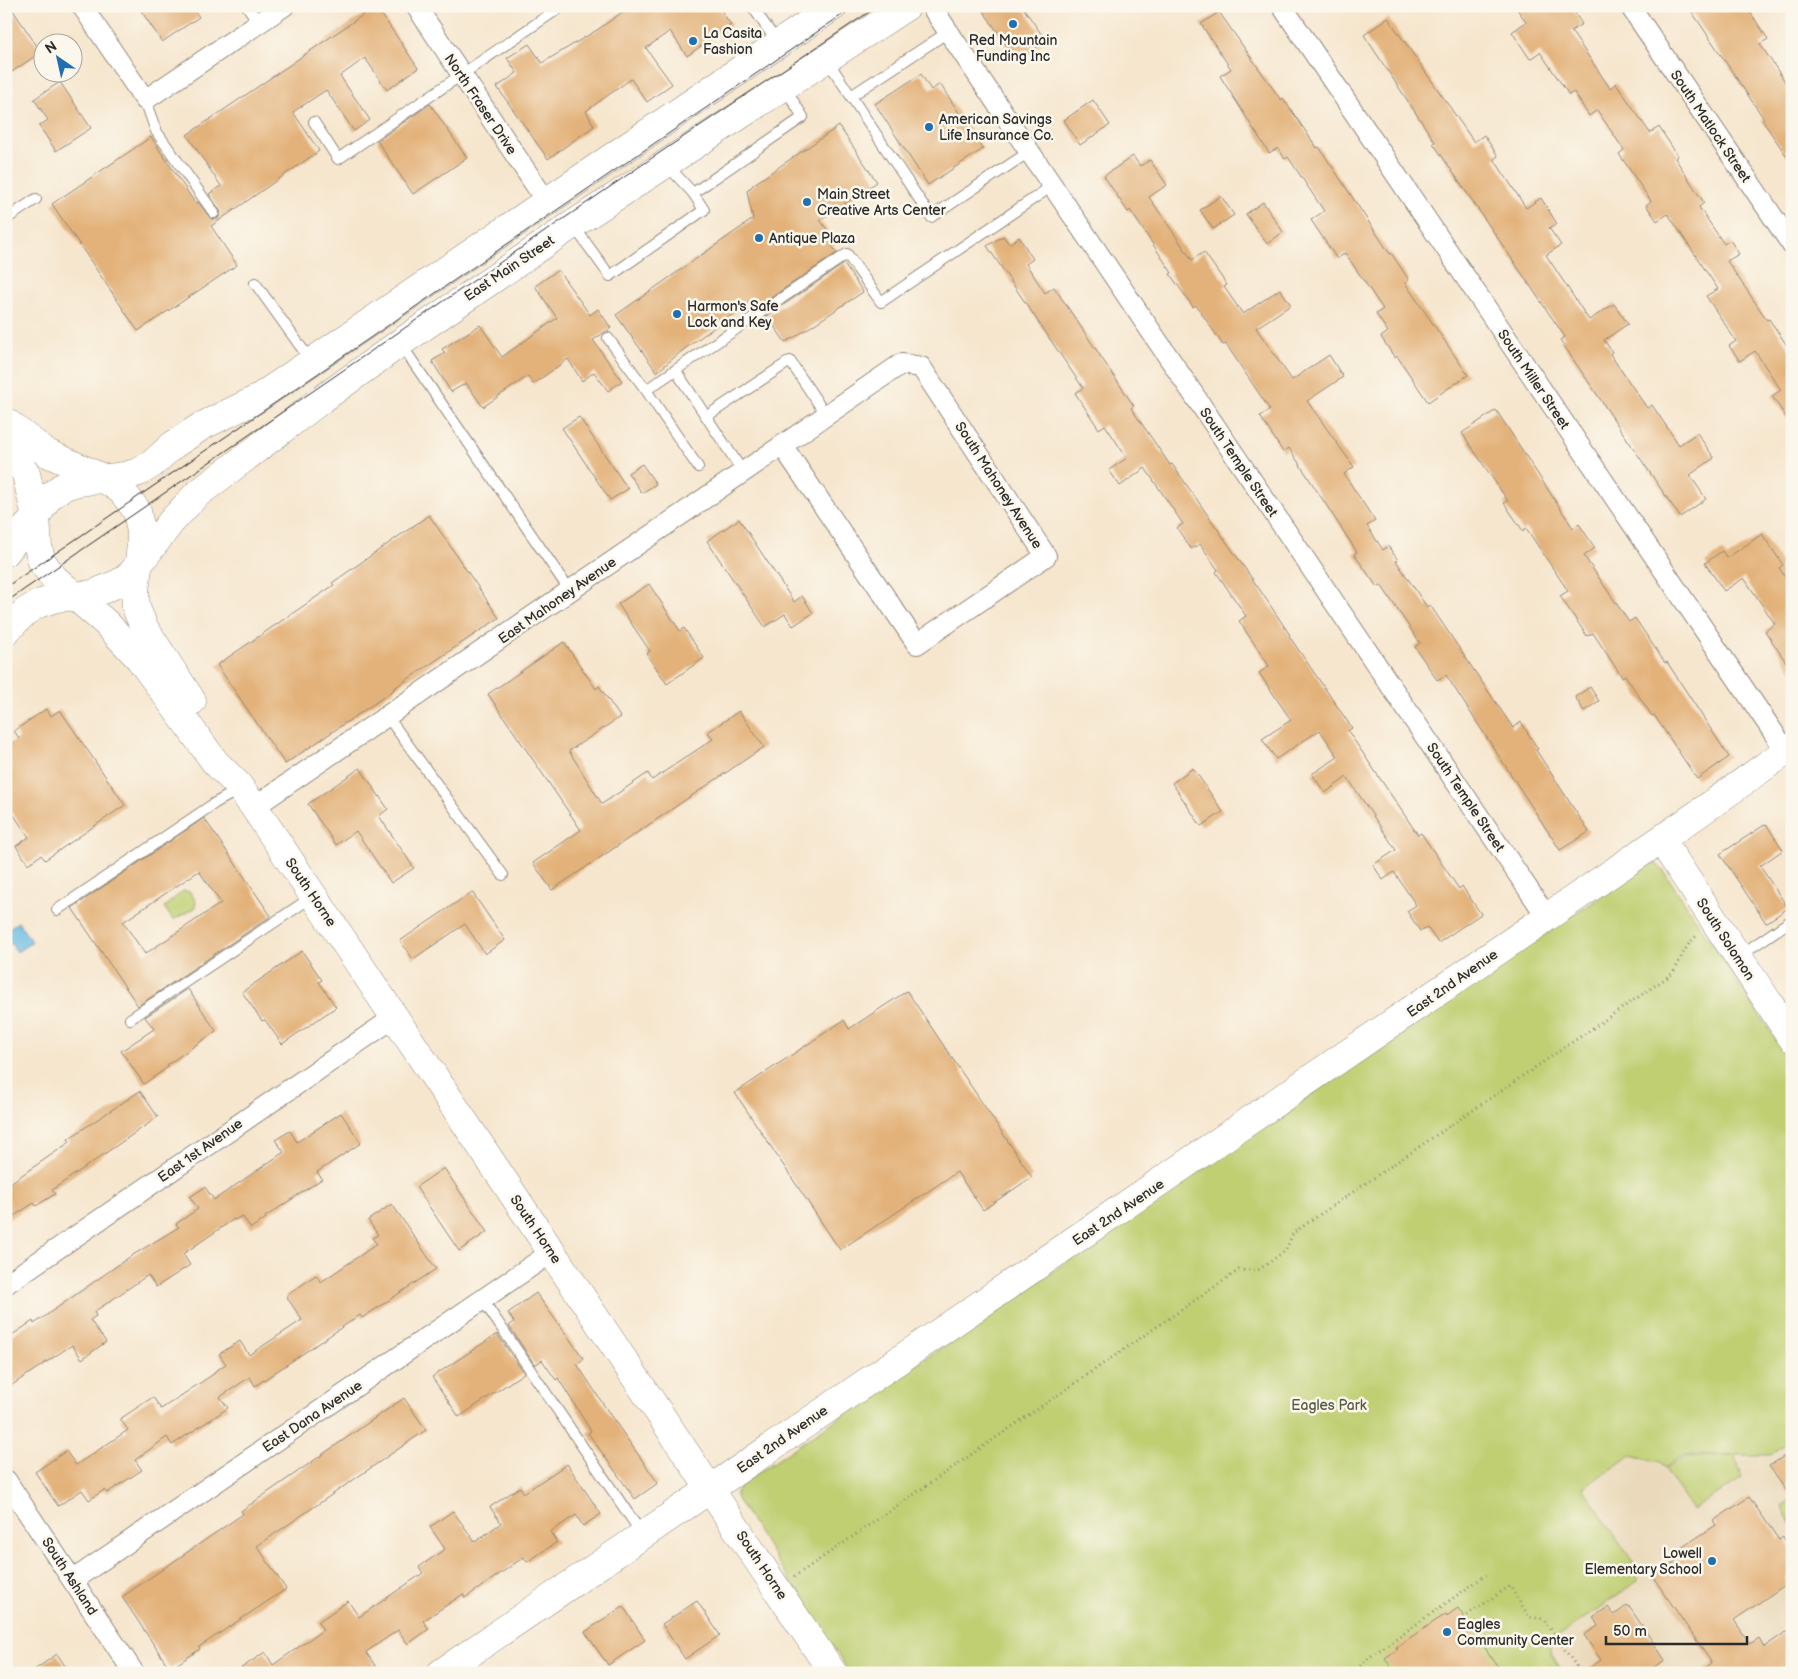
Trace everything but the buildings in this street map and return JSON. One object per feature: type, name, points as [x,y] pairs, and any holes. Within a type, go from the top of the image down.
[{"type":"street","points":[[82,6],[145,100],[284,6]]},
{"type":"street","name":"North Fraser Drive","points":[[416,6],[546,201]]},
{"type":"street","points":[[6,552],[36,516],[48,498],[62,487],[78,482],[125,476],[138,472],[152,464],[173,445],[202,426],[257,399],[834,6]]},
{"type":"street","name":"East Main Street","points":[[139,564],[170,522],[196,495],[274,434],[400,343],[572,224],[907,6]]},
{"type":"street","name":"South Temple Street","points":[[931,6],[1547,917]]},
{"type":"street","name":"South Miller Street","points":[[1282,6],[1789,749]]},
{"type":"street","name":"South Matlock Street","points":[[1630,6],[1792,245]]},
{"type":"street","name":"South Mahoney Avenue","points":[[782,445],[917,644],[1046,556],[921,367],[901,364],[859,392]]},
{"type":"street","name":"East Mahoney Avenue","points":[[244,794],[387,716],[859,392]]},
{"type":"street","points":[[6,422],[47,453],[103,478],[122,490],[137,511],[141,532],[139,564],[132,573],[114,586],[93,594],[56,598],[38,604],[25,612],[6,631]]},
{"type":"street","points":[[6,444],[26,474],[36,516],[38,548],[42,562],[54,578],[77,597]]},
{"type":"street","name":"South Horne","points":[[139,564],[135,590],[136,608],[140,618],[226,755],[244,794]]},
{"type":"street","name":"South Horne","points":[[77,597],[106,623],[139,658],[214,762],[244,794],[833,1673]]},
{"type":"street","name":"East 2nd Avenue","points":[[441,1673],[1661,840],[1789,749]]},
{"type":"street","name":"South Solomon","points":[[1661,840],[1792,1038]]},
{"type":"street","name":"East 1st Avenue","points":[[6,1284],[395,1017]]},
{"type":"street","name":"East Dana Avenue","points":[[73,1580],[552,1252]]},
{"type":"street","name":"South Ashland","points":[[6,1480],[134,1673]]},
{"type":"lane","points":[[247,6],[258,23]]},
{"type":"lane","points":[[314,122],[338,158],[562,6]]},
{"type":"lane","points":[[752,6],[778,44]]},
{"type":"lane","points":[[851,96],[948,32]]},
{"type":"lane","points":[[826,59],[931,217],[1029,152]]},
{"type":"lane","points":[[693,192],[802,117],[784,86]]},
{"type":"lane","points":[[145,100],[156,132],[214,213]]},
{"type":"lane","points":[[572,224],[610,276],[704,210],[693,192],[666,164]]},
{"type":"lane","points":[[646,390],[847,254],[881,302],[1052,186]]},
{"type":"lane","points":[[6,219],[36,199]]},
{"type":"lane","points":[[255,283],[312,362]]},
{"type":"lane","points":[[608,338],[698,466]]},
{"type":"lane","points":[[400,343],[570,590]]},
{"type":"lane","points":[[706,416],[790,361],[826,415]]},
{"type":"lane","points":[[676,371],[743,472]]},
{"type":"lane","points":[[387,716],[503,875]]},
{"type":"lane","points":[[57,910],[208,809],[244,794]]},
{"type":"lane","points":[[130,1020],[313,896]]},
{"type":"lane","points":[[1738,957],[1792,920]]},
{"type":"lane","points":[[482,1299],[643,1535]]},
{"type":"path","points":[[777,1588],[1239,1270],[1258,1270],[1286,1250],[1293,1233],[1672,974],[1679,964],[1682,952],[1693,938],[1716,923]]},
{"type":"path","points":[[1353,1673],[1371,1656],[1486,1575]]},
{"type":"path","points":[[1466,1615],[1510,1586],[1529,1617],[1544,1619],[1576,1666],[1566,1673]]},
{"type":"shaded area","name":"Lowell Elementary School","points":[[1792,1439],[1792,1673],[1563,1673],[1550,1652],[1550,1642],[1638,1581],[1628,1554],[1583,1488],[1631,1455],[1660,1462],[1664,1468],[1683,1455],[1770,1455]]},
{"type":"green space","name":"Eagles Park","points":[[1650,863],[1657,864],[1663,870],[1792,1064],[1792,1439],[1770,1455],[1734,1455],[1743,1477],[1693,1510],[1665,1469],[1684,1457],[1732,1455],[1683,1455],[1664,1468],[1660,1462],[1631,1455],[1583,1488],[1637,1568],[1638,1581],[1550,1642],[1550,1652],[1563,1673],[850,1673],[738,1501],[735,1494],[742,1484]]},
{"type":"green space","points":[[183,891],[190,892],[196,902],[195,908],[173,920],[164,907]]},
{"type":"green space","points":[[1792,1499],[1792,1523],[1781,1507]]},
{"type":"water","points":[[18,922],[32,942],[17,952],[6,936],[6,930]]},
{"type":"tram line","points":[[6,587],[855,6]]},
{"type":"tram line","points":[[6,602],[652,158],[878,6]]},
{"type":"place","name":"Red Mountain Funding Inc","points":[[1013,24]]},
{"type":"place","name":"La Casita Fashion","points":[[693,41]]},
{"type":"place","name":"American Savings Life Insurance Co.","points":[[929,127]]},
{"type":"place","name":"Main Street Creative Arts Center","points":[[807,202]]},
{"type":"place","name":"Antique Plaza","points":[[759,238]]},
{"type":"place","name":"Harmon's Safe Lock and Key","points":[[677,314]]},
{"type":"place","name":"Lowell Elementary School","points":[[1712,1561]]},
{"type":"place","name":"Eagles Community Center","points":[[1447,1632]]}]
